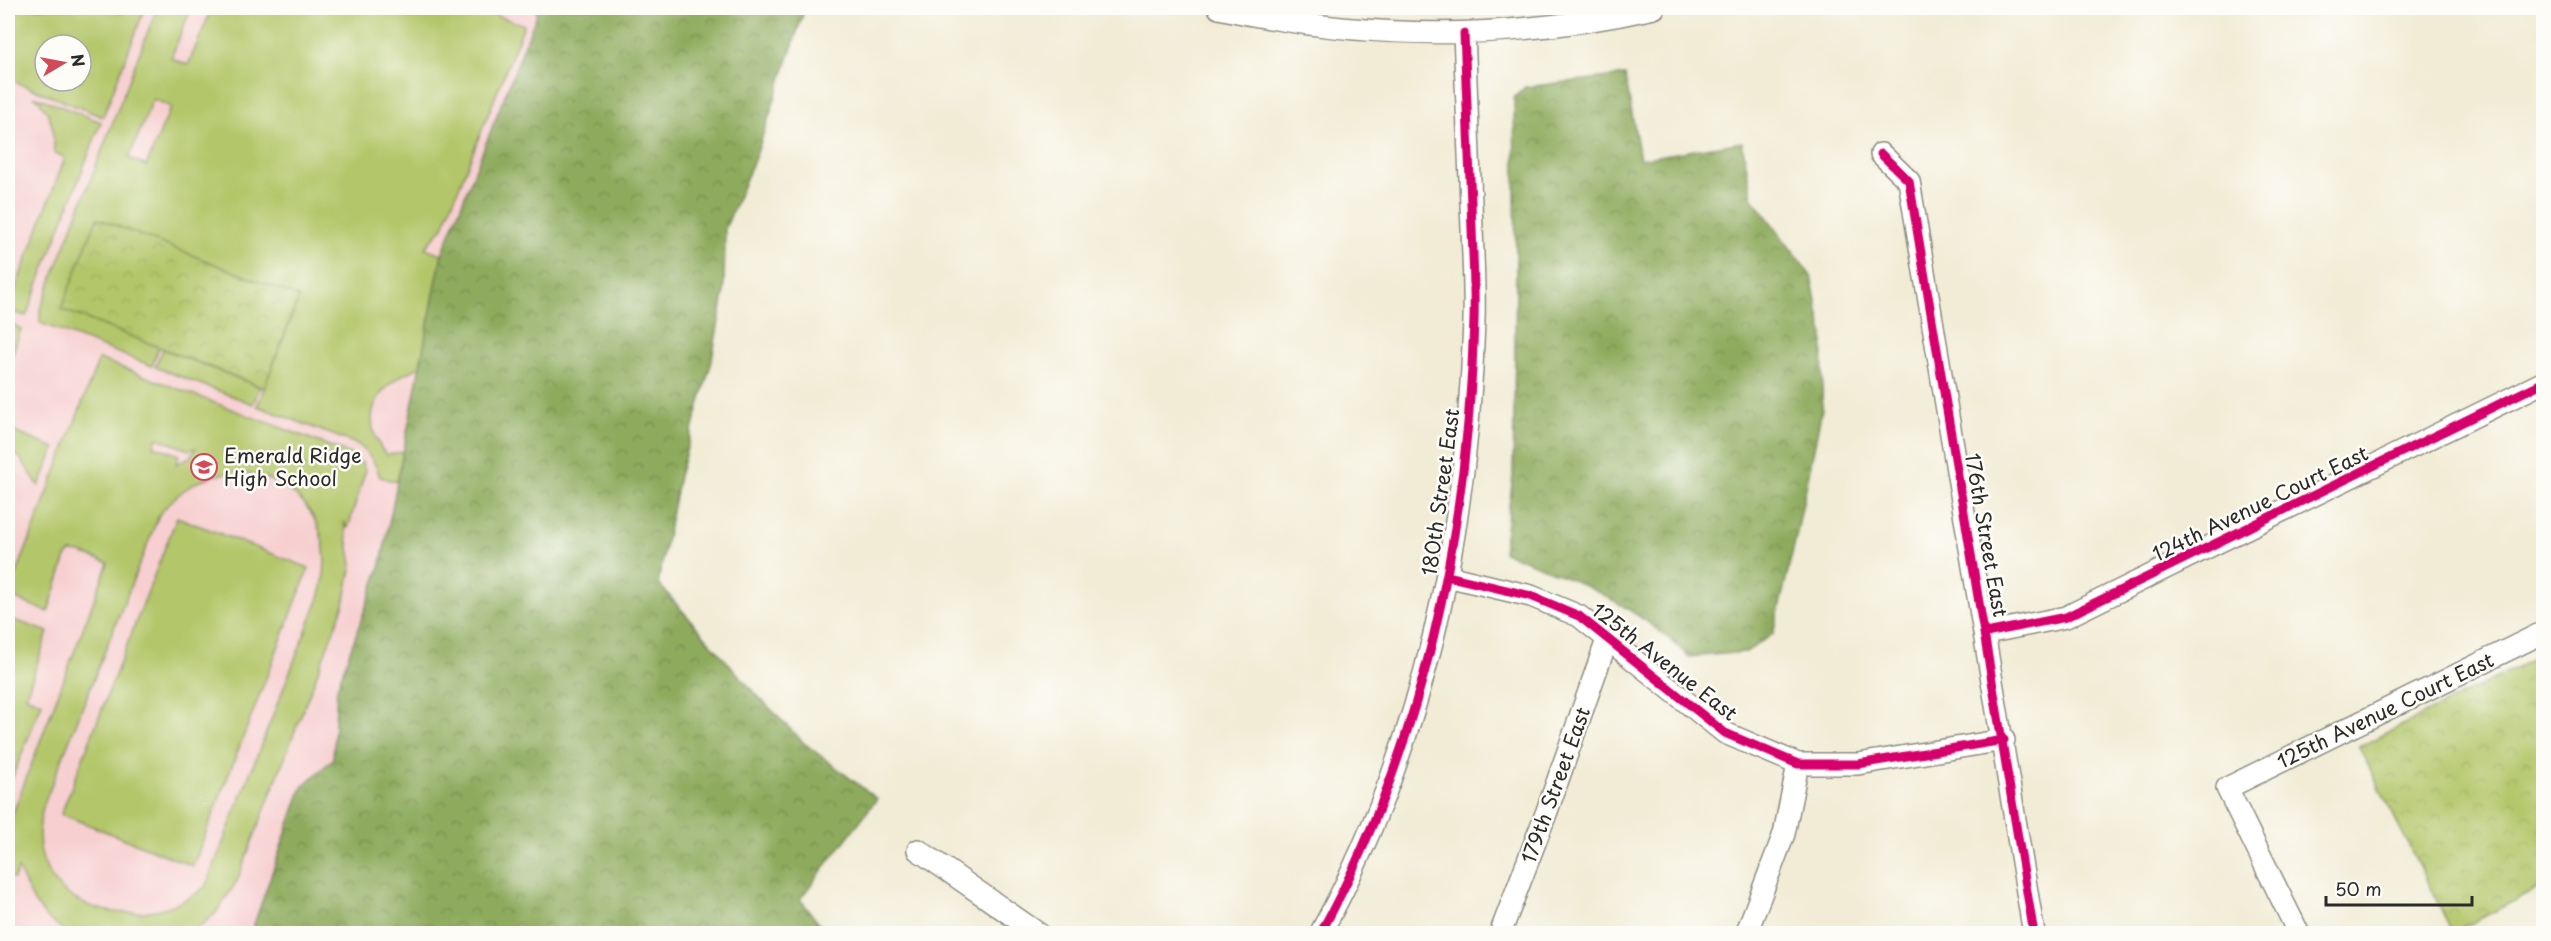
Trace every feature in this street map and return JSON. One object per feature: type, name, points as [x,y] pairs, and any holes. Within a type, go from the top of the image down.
[{"type":"street","points":[[1219,8],[1264,18],[1372,32],[1464,33],[1532,30],[1654,8]]},
{"type":"street","name":"180th Street East","points":[[1320,933],[1389,784],[1417,702],[1447,576],[1463,482],[1471,403],[1474,318],[1464,33]]},
{"type":"street","name":"176th Street East","points":[[1881,154],[1909,181],[2004,740],[2034,933]]},
{"type":"street","name":"124th Avenue Court East","points":[[1986,633],[2066,617],[2544,382]]},
{"type":"street","name":"125th Avenue East","points":[[1447,576],[1531,596],[1580,616],[1725,733],[1798,764],[1858,764],[2004,740]]},
{"type":"street","name":"125th Avenue Court East","points":[[2299,933],[2227,788],[2544,632]]},
{"type":"street","name":"179th Street East","points":[[1500,933],[1547,811],[1608,637]]},
{"type":"street","points":[[1746,933],[1784,834],[1798,764]]},
{"type":"street","points":[[918,850],[1039,933]]},
{"type":"shaded area","name":"Emerald Ridge High School","points":[[8,8],[535,8],[537,14],[442,254],[381,564],[337,688],[333,759],[302,787],[251,933],[8,933]]},
{"type":"green space","points":[[8,8],[111,8],[121,13],[124,8],[145,8],[103,117],[43,93],[93,93],[93,33],[33,33],[33,89],[8,79]]},
{"type":"green space","points":[[157,8],[191,8],[171,58],[188,65],[212,8],[475,8],[524,25],[443,227],[425,248],[442,254],[420,367],[393,382],[376,402],[372,414],[377,441],[386,455],[403,452],[397,482],[380,477],[372,459],[359,445],[257,406],[299,298],[62,309],[159,347],[152,366],[40,323],[40,310]],"holes":[[[153,99],[171,107],[146,166],[129,158]]]},
{"type":"green space","points":[[535,8],[805,8],[757,153],[725,229],[724,294],[711,364],[679,476],[658,583],[751,689],[804,743],[877,799],[800,899],[826,933],[251,933],[302,787],[333,759],[337,688],[381,564],[442,254],[537,14]]},
{"type":"green space","points":[[1625,75],[1640,159],[1742,142],[1752,197],[1811,276],[1823,334],[1822,409],[1796,537],[1773,634],[1746,652],[1689,657],[1647,622],[1602,594],[1503,552],[1513,476],[1516,274],[1514,98],[1525,87]]},
{"type":"green space","points":[[34,96],[101,122],[26,316],[8,310],[9,305],[65,158],[54,152],[51,121],[45,108]]},
{"type":"green space","points":[[97,218],[299,297],[264,388],[61,309]]},
{"type":"green space","points":[[8,322],[21,329],[8,366]]},
{"type":"green space","points":[[163,349],[260,387],[253,404],[155,367]]},
{"type":"green space","points":[[99,359],[348,453],[363,464],[365,472],[348,528],[344,522],[352,564],[344,604],[237,881],[216,913],[192,933],[68,933],[47,918],[34,902],[18,869],[14,879],[8,876],[8,826],[108,563],[81,553],[71,552],[66,557],[48,612],[8,596]],"holes":[[[157,438],[189,450],[196,448],[190,457],[176,464],[179,455],[155,446],[153,448]],[[238,472],[261,477],[281,485],[298,497],[310,512],[319,530],[324,550],[324,572],[320,595],[206,886],[179,903],[148,911],[117,912],[88,905],[64,891],[47,869],[39,840],[44,804],[159,515],[175,497],[194,484],[214,476]]]},
{"type":"green space","points":[[9,430],[55,448],[39,486],[20,458],[8,449]]},
{"type":"green space","points":[[177,517],[309,568],[193,866],[61,814]]},
{"type":"green space","points":[[8,618],[48,632],[26,696],[42,703],[8,789]]},
{"type":"green space","points":[[2531,660],[2543,685],[2543,886],[2453,933],[2359,747]]},
{"type":"cycle path","points":[[1320,934],[1356,863],[1387,789],[1412,714],[1433,637],[1450,559],[1462,480],[1470,401],[1474,321],[1464,33]]},
{"type":"cycle path","points":[[1881,154],[1909,181],[2034,934]]},
{"type":"cycle path","points":[[1986,633],[2066,617],[2544,382]]},
{"type":"cycle path","points":[[1447,576],[1531,596],[1579,616],[1725,733],[1798,764],[1858,764],[2004,740]]},
{"type":"place","name":"Emerald Ridge High School","points":[[204,467]]}]
